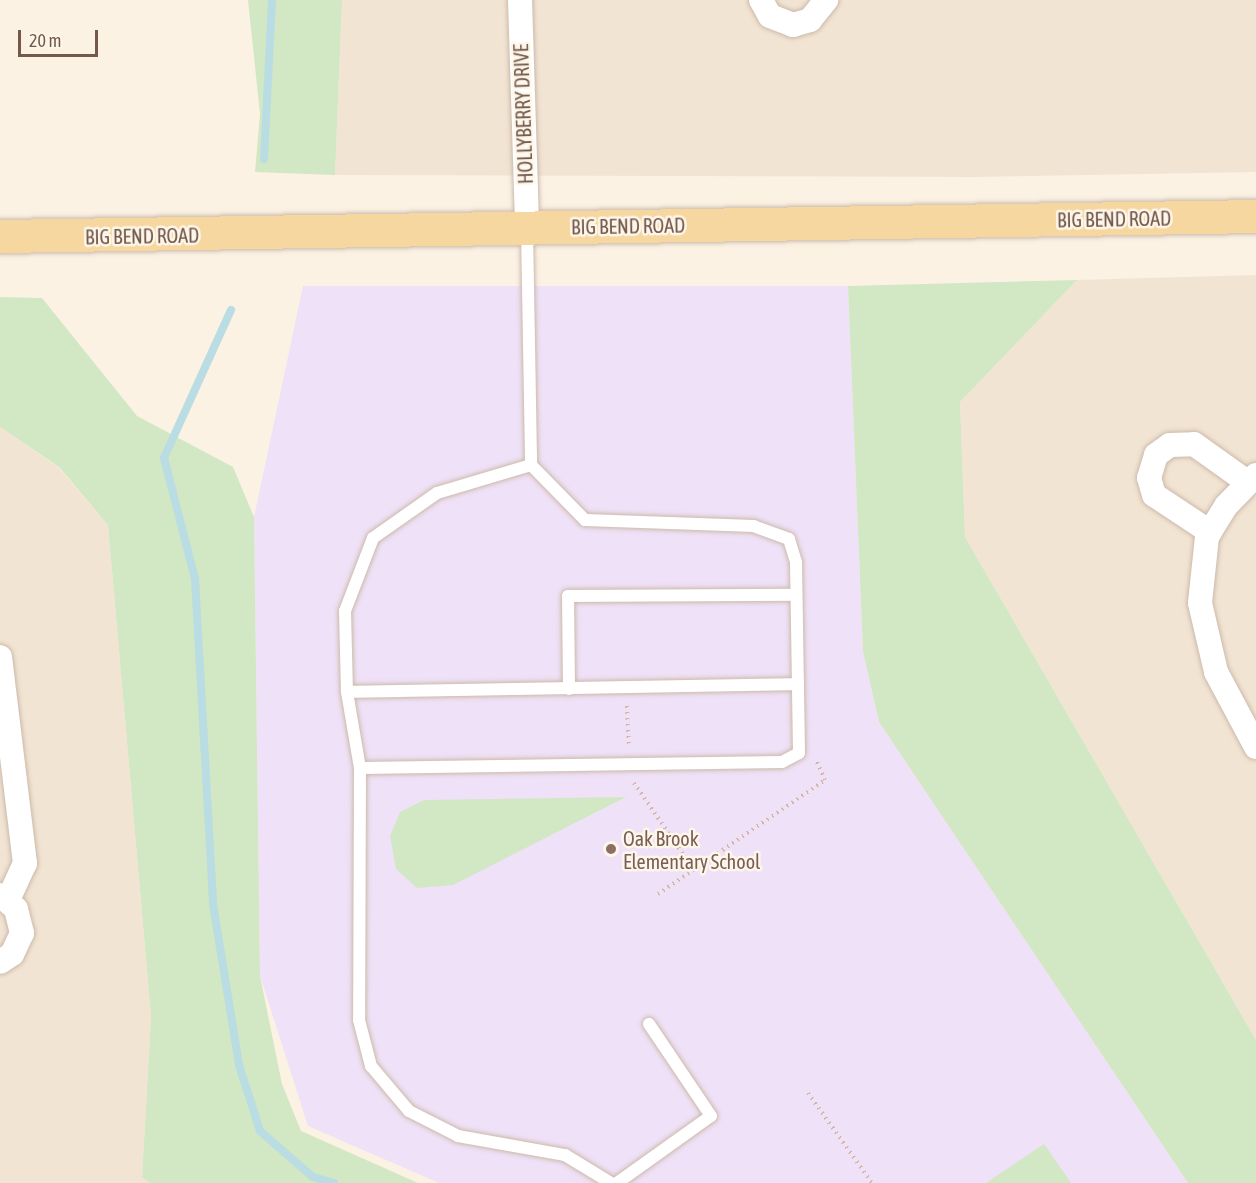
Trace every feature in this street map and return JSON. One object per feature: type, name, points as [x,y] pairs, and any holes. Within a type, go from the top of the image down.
[{"type":"main road","name":"BIG BEND ROAD","points":[[0,236],[194,235],[1256,216]]},
{"type":"street","name":"HOLLYBERRY DRIVE","points":[[520,0],[527,228]]},
{"type":"street","points":[[761,0],[770,16],[793,25],[810,20],[826,0]]},
{"type":"street","points":[[1210,532],[1154,495],[1149,478],[1156,455],[1170,445],[1194,444],[1251,479],[1210,532],[1200,603],[1205,639],[1230,703],[1256,747]]},
{"type":"street","points":[[0,657],[26,863],[4,898],[22,933],[12,954],[0,962]]},
{"type":"lane","points":[[360,768],[782,762],[799,753],[796,594],[789,539],[754,526],[585,520],[531,465],[527,228]]},
{"type":"lane","points":[[531,465],[437,494],[373,538],[345,611],[347,692],[360,768],[359,1020],[371,1066],[409,1111],[458,1136],[565,1155],[611,1183]]},
{"type":"lane","points":[[569,689],[568,596],[796,594]]},
{"type":"lane","points":[[347,692],[798,684]]},
{"type":"lane","points":[[617,1183],[711,1116],[649,1024]]},
{"type":"path","points":[[658,894],[825,780],[817,761],[799,753]]},
{"type":"path","points":[[808,1093],[872,1183]]},
{"type":"shaded area","points":[[342,0],[1256,0],[1256,172],[973,177],[335,175]]},
{"type":"shaded area","points":[[1256,275],[1256,1040],[965,537],[960,402],[1077,280]]},
{"type":"shaded area","name":"Oak Brook Elementary School","points":[[303,286],[848,286],[863,652],[879,722],[1188,1183],[439,1183],[308,1126],[260,976],[254,517]]},
{"type":"shaded area","points":[[0,427],[58,467],[108,525],[151,1016],[142,1176],[150,1183],[0,1183]]},
{"type":"green space","points":[[248,0],[342,0],[335,175],[255,172],[260,114]]},
{"type":"green space","points":[[1077,280],[960,402],[965,537],[1256,1040],[1256,1183],[1188,1183],[879,722],[863,652],[848,286]]},
{"type":"green space","points":[[0,297],[42,298],[137,416],[233,467],[254,517],[260,976],[282,1084],[301,1131],[418,1183],[150,1183],[142,1177],[151,1016],[108,525],[59,467],[0,427]]},
{"type":"green space","points":[[626,797],[453,885],[417,888],[396,869],[390,836],[400,812],[424,800]]},
{"type":"green space","points":[[1044,1144],[1071,1183],[986,1183]]},
{"type":"waterway","points":[[264,159],[272,0]]},
{"type":"waterway","points":[[231,310],[164,458],[195,579],[213,904],[239,1065],[260,1131],[313,1177],[334,1183]]},
{"type":"place","name":"Oak Brook Elementary School","points":[[611,849]]}]
